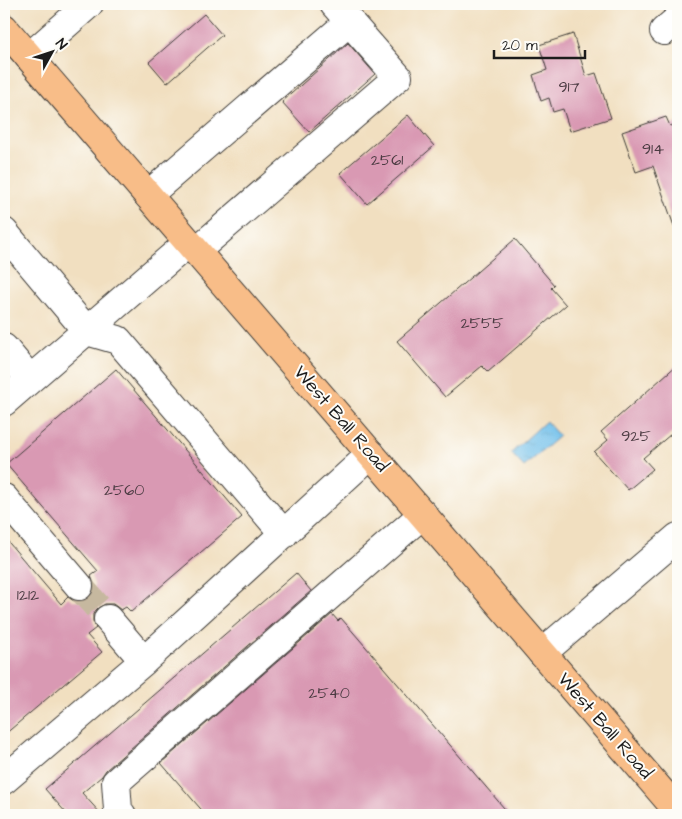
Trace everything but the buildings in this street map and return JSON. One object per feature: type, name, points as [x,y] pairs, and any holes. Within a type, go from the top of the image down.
[{"type":"main road","name":"West Ball Road","points":[[4,28],[678,811]]},
{"type":"street","points":[[29,57],[89,4]]},
{"type":"street","points":[[4,402],[87,331],[192,247],[398,76],[339,8],[148,196]]},
{"type":"street","points":[[4,232],[87,331],[118,340],[284,534]]},
{"type":"street","points":[[4,348],[30,379]]},
{"type":"street","points":[[4,780],[144,661],[371,454]]},
{"type":"street","points":[[4,498],[79,586]]},
{"type":"street","points":[[122,815],[118,810],[116,782],[423,514]]},
{"type":"street","points":[[542,653],[678,537]]},
{"type":"street","points":[[108,619],[144,661]]},
{"type":"water","points":[[546,421],[559,436],[524,467],[511,453]]},
{"type":"tunnel","points":[[79,586],[108,619]]}]
